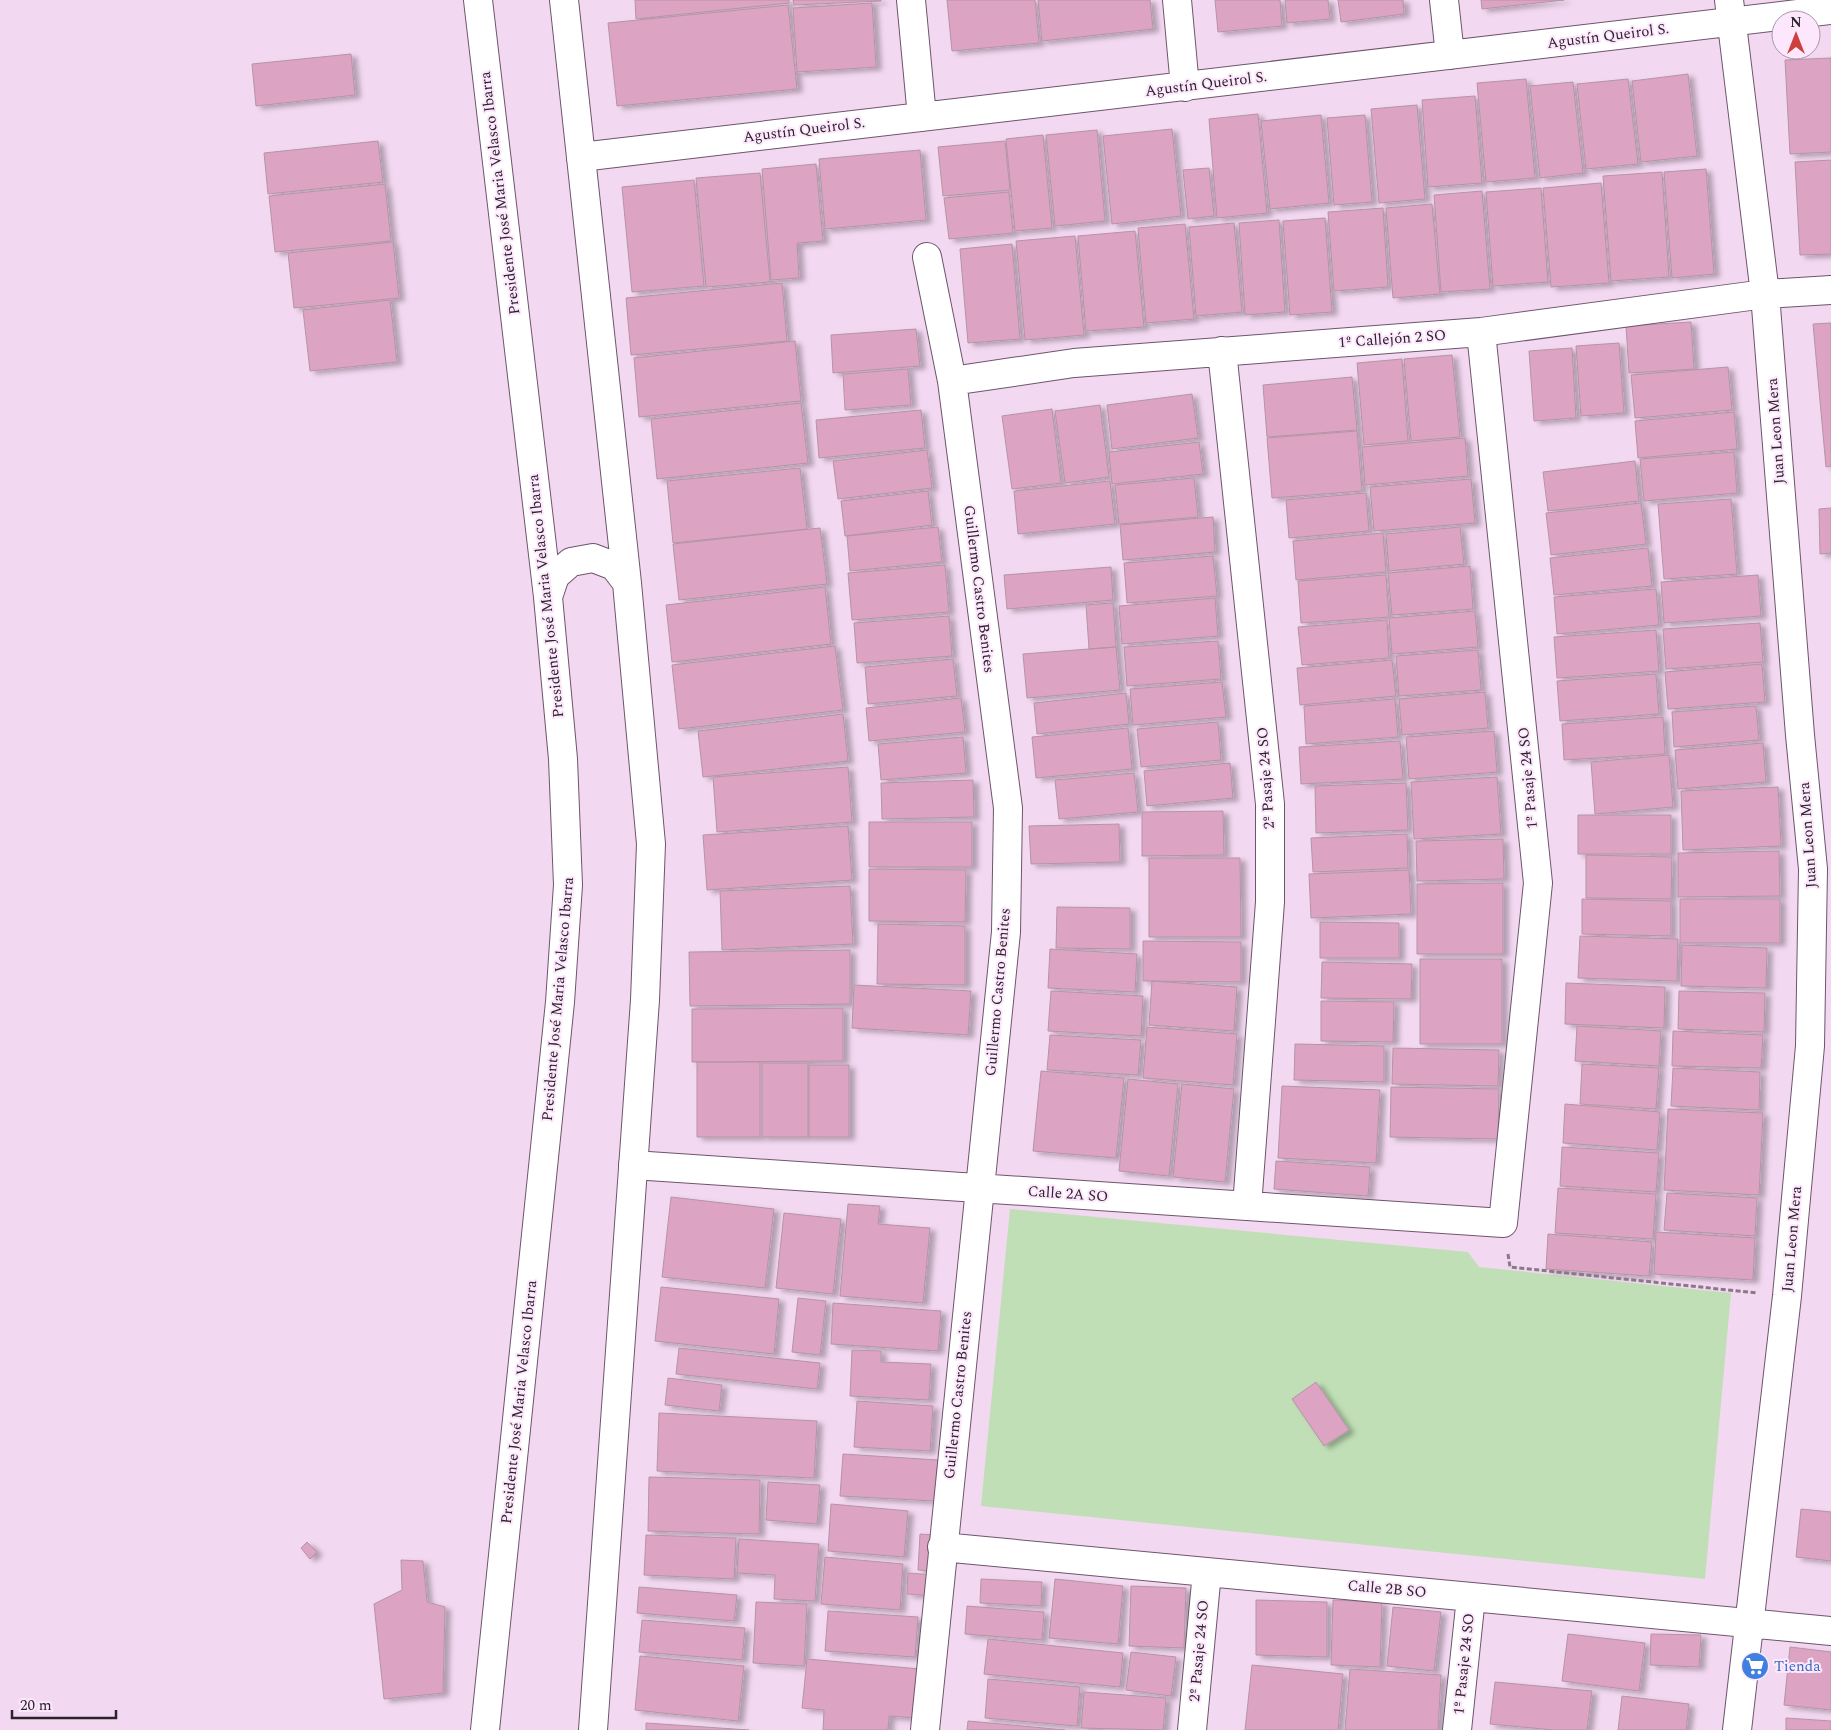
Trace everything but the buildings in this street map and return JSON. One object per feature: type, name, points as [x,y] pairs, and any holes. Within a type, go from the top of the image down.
[{"type":"street","name":"Presidente José Maria Velasco Ibarra","points":[[478,0],[548,597],[563,759],[568,885],[560,1002],[485,1730]]},
{"type":"street","points":[[564,0],[627,583],[651,844],[644,1000],[593,1730]]},
{"type":"street","points":[[912,0],[922,117]]},
{"type":"street","points":[[1177,0],[1185,87]]},
{"type":"street","points":[[1444,0],[1450,55]]},
{"type":"street","name":"Agustín Queirol S.","points":[[581,157],[1450,55],[1730,11],[1831,10]]},
{"type":"street","name":"Juan Leon Mera","points":[[1730,11],[1765,294],[1800,735],[1814,868],[1810,1046],[1787,1296],[1737,1730]]},
{"type":"street","name":"Guillermo Castro Benites","points":[[925,1730],[942,1547],[1006,932],[1008,808],[952,381],[927,257]]},
{"type":"street","name":"1º Callejón 2 SO","points":[[952,381],[1074,363],[1481,332],[1765,294],[1831,290]]},
{"type":"street","name":"1º Pasaje 24 SO","points":[[1481,332],[1538,883],[1503,1223]]},
{"type":"street","name":"2º Pasaje 24 SO","points":[[1222,351],[1270,804],[1270,902],[1247,1206]]},
{"type":"street","points":[[548,597],[555,576],[571,562],[586,559],[593,558],[614,566],[627,583]]},
{"type":"street","name":"Calle 2A SO","points":[[633,1165],[1503,1223]]},
{"type":"street","name":"Calle 2B SO","points":[[942,1547],[1831,1631]]},
{"type":"street","name":"2º Pasaje 24 SO","points":[[1192,1730],[1207,1572]]},
{"type":"street","name":"1º Pasaje 24 SO","points":[[1457,1730],[1471,1597]]},
{"type":"path","points":[[1503,1223],[1510,1267],[1787,1296]]},
{"type":"green space","points":[[1010,1209],[1468,1252],[1479,1267],[1731,1293],[1705,1579],[981,1506]]},
{"type":"place","name":"Tienda","points":[[1755,1666]]}]
